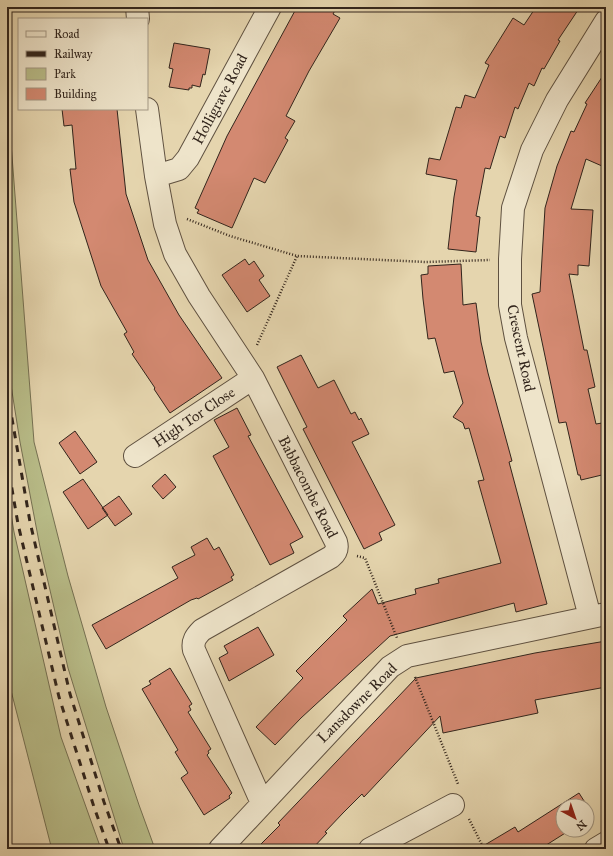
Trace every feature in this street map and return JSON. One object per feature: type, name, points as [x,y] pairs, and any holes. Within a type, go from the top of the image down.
[{"type":"street","points":[[137,7],[138,18]]},
{"type":"street","name":"Holligrave Road","points":[[156,176],[179,169],[188,158],[270,7]]},
{"type":"street","name":"Crescent Road","points":[[598,616],[516,338],[510,305],[510,259],[513,208],[532,150],[558,100],[606,21]]},
{"type":"street","name":"Babbacombe Road","points":[[147,110],[156,176],[165,224],[175,254],[199,296],[253,378],[336,542],[337,550],[334,555],[202,630],[197,635],[193,644],[194,650],[262,803]]},
{"type":"street","name":"High Tor Close","points":[[135,456],[253,378]]},
{"type":"street","name":"Lansdowne Road","points":[[220,849],[390,667],[407,656],[598,616]]},
{"type":"street","points":[[370,849],[460,803]]},
{"type":"street","points":[[596,849],[606,843]]},
{"type":"path","points":[[163,213],[184,217],[230,236],[297,256],[426,262],[510,259]]},
{"type":"path","points":[[240,359],[256,347],[297,256]]},
{"type":"path","points":[[337,550],[365,558],[397,637],[407,656],[460,803],[484,849]]},
{"type":"green space","points":[[7,91],[34,442],[68,576],[106,707],[155,849],[124,849],[68,668],[40,547],[20,442],[7,360]]},
{"type":"green space","points":[[7,490],[14,532],[61,737],[101,849],[52,849],[51,846],[7,675]]},
{"type":"building","points":[[297,7],[337,7],[333,14],[340,18],[309,71],[286,116],[295,121],[285,138],[288,140],[265,183],[254,178],[232,228],[197,213],[199,210],[195,208],[227,136]]},
{"type":"building","points":[[536,7],[580,7],[558,40],[560,41],[544,69],[542,68],[534,86],[529,83],[518,109],[515,107],[505,138],[500,136],[490,169],[485,168],[476,216],[480,217],[476,252],[448,249],[457,180],[426,174],[429,158],[440,160],[456,107],[461,108],[465,95],[475,98],[489,65],[485,63],[513,18],[524,25]]},
{"type":"building","points":[[174,43],[210,49],[205,75],[203,74],[200,87],[192,85],[192,88],[189,88],[189,90],[169,87],[173,69],[169,68]]},
{"type":"building","points":[[606,71],[606,154],[602,166],[586,159],[571,209],[593,210],[589,266],[578,265],[578,275],[569,274],[584,350],[587,350],[595,387],[588,389],[596,424],[602,423],[606,440],[606,474],[581,480],[580,475],[578,475],[566,422],[559,423],[532,294],[540,292],[545,208],[557,166],[571,131],[574,132],[587,104],[585,103]]},
{"type":"building","points":[[62,110],[117,110],[126,194],[148,260],[179,315],[222,378],[170,413],[132,354],[134,352],[124,334],[127,332],[101,286],[74,202],[70,169],[76,169],[72,125],[64,126]]},
{"type":"building","points":[[245,259],[249,265],[254,261],[264,276],[259,280],[270,296],[247,312],[222,275]]},
{"type":"building","points":[[461,264],[463,305],[476,303],[481,342],[488,373],[512,461],[509,462],[547,604],[516,612],[514,603],[390,636],[301,718],[275,745],[256,727],[303,678],[296,671],[347,620],[343,616],[372,589],[378,604],[416,594],[415,589],[439,583],[438,579],[501,563],[478,481],[484,480],[469,428],[465,429],[463,423],[453,417],[463,403],[454,371],[444,373],[435,338],[428,339],[421,275],[428,274],[428,266]]},
{"type":"building","points":[[301,355],[318,388],[334,380],[351,414],[355,412],[359,420],[361,418],[369,434],[352,442],[395,525],[379,533],[382,540],[364,549],[303,429],[307,427],[277,367]]},
{"type":"building","points":[[237,408],[251,435],[248,436],[303,537],[290,544],[294,553],[270,565],[213,456],[229,447],[214,420]]},
{"type":"building","points":[[75,431],[97,462],[80,474],[59,443]]},
{"type":"building","points":[[165,474],[176,487],[163,499],[152,486]]},
{"type":"building","points":[[83,479],[108,515],[88,529],[63,492]]},
{"type":"building","points":[[119,496],[132,514],[115,526],[102,508]]},
{"type":"building","points":[[207,538],[214,550],[219,547],[234,575],[231,577],[233,580],[198,599],[191,600],[106,649],[92,625],[178,578],[172,567],[195,555],[191,547]]},
{"type":"building","points":[[258,627],[274,655],[229,681],[219,658],[228,653],[224,646]]},
{"type":"building","points":[[606,641],[606,687],[535,700],[538,713],[443,733],[440,716],[364,797],[362,794],[343,813],[325,832],[327,833],[312,849],[256,849],[280,825],[278,823],[416,678],[535,653]]},
{"type":"building","points":[[170,668],[192,704],[189,706],[191,710],[188,712],[211,749],[208,751],[209,753],[207,755],[232,793],[229,796],[230,798],[204,815],[181,778],[188,773],[175,752],[178,750],[142,689],[151,684],[149,681]]},
{"type":"building","points":[[579,793],[582,798],[571,798]]},
{"type":"building","points":[[555,808],[555,838],[557,838],[540,849],[478,849],[515,827],[518,832]]},
{"type":"railway","points":[[7,390],[30,522],[70,694],[104,802],[121,849]]},
{"type":"railway","points":[[7,460],[18,524],[59,697],[109,849]]}]
